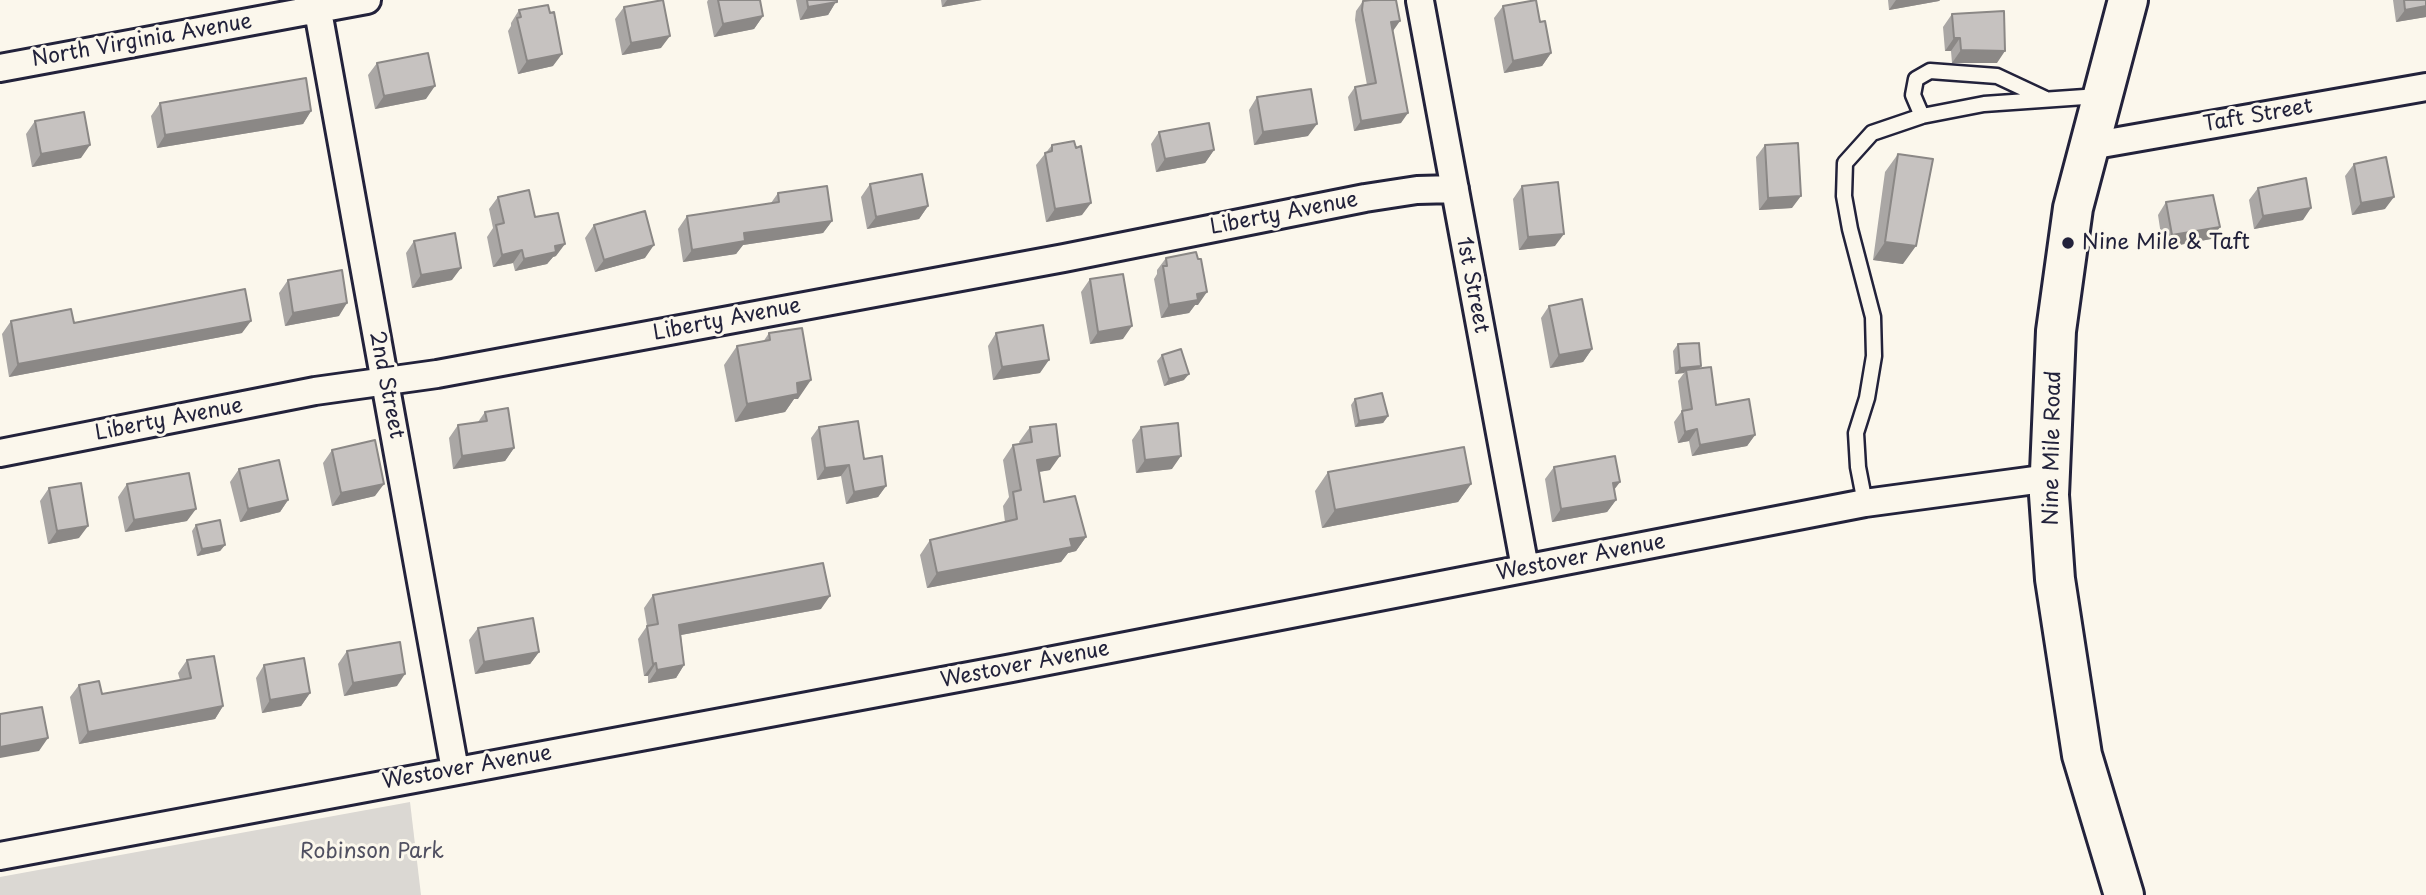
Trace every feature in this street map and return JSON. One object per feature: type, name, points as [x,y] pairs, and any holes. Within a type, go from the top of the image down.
[{"type":"main road","name":"Nine Mile Road","points":[[2124,895],[2082,755],[2067,672],[2055,579],[2050,478],[2056,331],[2073,208],[2128,0]]},
{"type":"street","name":"North Virginia Avenue","points":[[0,68],[316,5],[368,0]]},
{"type":"street","name":"1st Street","points":[[1420,1],[1525,568]]},
{"type":"street","name":"2nd Street","points":[[316,5],[455,770]]},
{"type":"street","name":"Taft Street","points":[[2090,146],[2426,87]]},
{"type":"street","name":"Liberty Avenue","points":[[0,453],[315,391],[450,372],[1051,260],[1365,198],[1417,190],[1455,189]]},
{"type":"street","name":"Westover Avenue","points":[[0,856],[1865,503],[2050,478]]},
{"type":"lane","points":[[1922,116],[1913,95],[1916,79],[1930,71],[1997,76],[2047,99]]},
{"type":"lane","points":[[1865,503],[1858,467],[1856,433],[1867,398],[1874,356],[1873,317],[1844,196],[1846,163],[1872,133],[1922,116],[1984,104],[2103,96]]},
{"type":"green space","name":"Robinson Park","points":[[410,802],[421,895],[0,895],[0,877]]},
{"type":"building","points":[[663,0],[670,36],[631,43],[624,7]]},
{"type":"building","points":[[718,0],[760,0],[763,16],[723,24]]},
{"type":"building","points":[[807,0],[837,0],[837,2],[808,7]]},
{"type":"building","points":[[1396,0],[1400,21],[1391,22],[1408,113],[1361,121],[1355,87],[1376,83],[1362,10],[1363,1]]},
{"type":"building","points":[[1536,0],[1540,22],[1545,21],[1551,53],[1513,61],[1503,6]]},
{"type":"building","points":[[2404,0],[2426,0],[2426,6],[2405,10]]},
{"type":"building","points":[[548,5],[550,13],[554,12],[562,54],[527,61],[517,18],[521,17],[519,10]]},
{"type":"building","points":[[2004,11],[2005,51],[1961,50],[1960,38],[1954,38],[1952,14]]},
{"type":"building","points":[[428,53],[435,86],[384,96],[377,63]]},
{"type":"building","points":[[306,78],[311,111],[165,135],[160,103]]},
{"type":"building","points":[[1311,89],[1317,124],[1263,132],[1257,97]]},
{"type":"building","points":[[84,112],[90,145],[41,154],[35,121]]},
{"type":"building","points":[[1209,123],[1214,150],[1165,159],[1159,132]]},
{"type":"building","points":[[1074,141],[1076,148],[1081,146],[1091,203],[1055,209],[1045,153],[1052,151],[1052,145]]},
{"type":"building","points":[[1798,143],[1801,196],[1768,198],[1765,145]]},
{"type":"building","points":[[1898,154],[1933,159],[1916,246],[1885,242]]},
{"type":"building","points":[[2386,157],[2394,197],[2361,203],[2354,164]]},
{"type":"building","points":[[922,174],[928,206],[876,217],[870,184]]},
{"type":"building","points":[[2306,178],[2311,208],[2263,216],[2258,188]]},
{"type":"building","points":[[1558,182],[1564,234],[1528,237],[1522,186]]},
{"type":"building","points":[[827,186],[832,221],[744,233],[745,241],[692,250],[687,216],[779,202],[778,193]]},
{"type":"building","points":[[529,190],[535,217],[558,213],[565,244],[555,246],[556,252],[524,259],[522,250],[502,255],[496,225],[504,223],[498,197]]},
{"type":"building","points":[[2213,195],[2220,227],[2172,235],[2166,202]]},
{"type":"building","points":[[645,211],[654,245],[604,260],[594,225]]},
{"type":"building","points":[[455,233],[461,268],[421,275],[414,241]]},
{"type":"building","points":[[1196,252],[1198,259],[1201,259],[1207,292],[1197,294],[1198,300],[1169,305],[1163,266],[1167,266],[1166,258]]},
{"type":"building","points":[[342,270],[347,303],[293,313],[288,280]]},
{"type":"building","points":[[1123,274],[1132,326],[1098,332],[1090,279]]},
{"type":"building","points":[[245,289],[251,321],[18,364],[11,321],[71,309],[74,323]]},
{"type":"building","points":[[1582,299],[1592,349],[1559,355],[1549,306]]},
{"type":"building","points":[[1043,325],[1049,360],[1002,367],[996,333]]},
{"type":"building","points":[[802,328],[811,380],[797,383],[798,394],[747,404],[737,346],[770,340],[769,333]]},
{"type":"building","points":[[1699,343],[1701,366],[1680,368],[1678,344]]},
{"type":"building","points":[[1181,349],[1189,374],[1169,379],[1162,355]]},
{"type":"building","points":[[1711,367],[1716,405],[1749,399],[1755,435],[1700,445],[1697,429],[1685,432],[1682,411],[1692,409],[1686,370]]},
{"type":"building","points":[[1382,393],[1388,416],[1359,421],[1355,399]]},
{"type":"building","points":[[508,408],[514,448],[462,456],[458,425],[487,421],[485,412]]},
{"type":"building","points":[[858,421],[864,459],[882,456],[886,486],[854,492],[849,465],[825,468],[819,427]]},
{"type":"building","points":[[1178,423],[1181,456],[1145,460],[1141,427]]},
{"type":"building","points":[[1056,424],[1060,456],[1037,460],[1044,502],[1075,496],[1086,537],[1070,539],[1072,547],[937,573],[930,540],[1017,519],[1013,492],[1021,490],[1013,445],[1032,442],[1030,427]]},
{"type":"building","points":[[375,440],[384,484],[341,493],[332,450]]},
{"type":"building","points":[[1464,447],[1471,484],[1335,510],[1328,472]]},
{"type":"building","points":[[1615,456],[1620,482],[1613,483],[1616,500],[1561,509],[1554,467]]},
{"type":"building","points":[[279,460],[288,500],[248,509],[239,469]]},
{"type":"building","points":[[189,473],[196,509],[134,520],[127,484]]},
{"type":"building","points":[[81,483],[88,526],[57,531],[49,488]]},
{"type":"building","points":[[220,520],[225,545],[202,549],[196,525]]},
{"type":"building","points":[[823,563],[830,596],[679,625],[684,665],[657,670],[656,663],[653,664],[647,626],[658,624],[653,595]]},
{"type":"building","points":[[533,618],[539,652],[484,662],[478,628]]},
{"type":"building","points":[[400,642],[405,674],[353,683],[347,651]]},
{"type":"building","points":[[214,656],[223,706],[88,732],[79,685],[99,681],[102,694],[191,678],[187,660]]},
{"type":"building","points":[[304,658],[310,693],[270,700],[264,665]]},
{"type":"building","points":[[42,707],[48,738],[0,747],[0,714]]},
{"type":"place","name":"Nine Mile & Taft","points":[[2068,243]]}]
